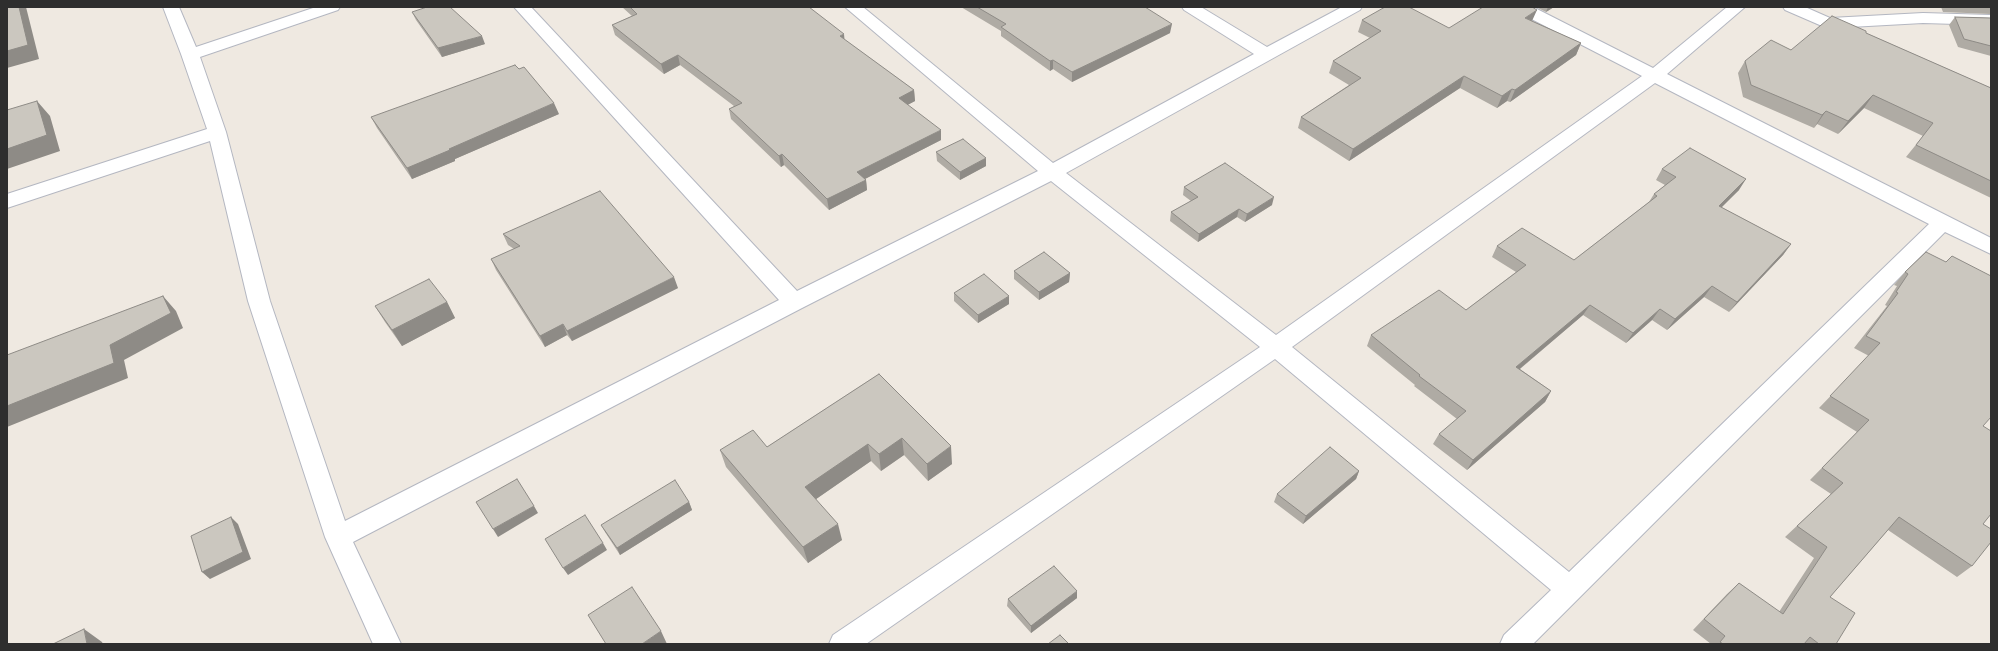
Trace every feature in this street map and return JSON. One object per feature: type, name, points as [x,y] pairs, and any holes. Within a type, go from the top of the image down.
[{"type":"street","points":[[171,7],[190,54],[217,132],[259,301],[338,537],[387,644]]},
{"type":"street","points":[[190,54],[332,7]]},
{"type":"street","points":[[522,7],[794,302]]},
{"type":"street","points":[[853,7],[1052,172],[1276,347],[1570,589]]},
{"type":"street","points":[[1190,7],[1267,55]]},
{"type":"street","points":[[338,537],[794,302],[1052,172],[1354,7]]},
{"type":"street","points":[[1520,7],[1991,247]]},
{"type":"street","points":[[843,644],[1276,347],[1654,76],[1737,7]]},
{"type":"street","points":[[1791,7],[1870,41]]},
{"type":"street","points":[[1827,23],[1923,18],[1991,20]]},
{"type":"street","points":[[7,201],[217,132]]},
{"type":"street","points":[[1514,644],[1943,222]]},
{"type":"building","points":[[7,7],[19,7],[28,45],[7,51]]},
{"type":"building","points":[[427,7],[450,7],[482,36],[438,48],[412,12]]},
{"type":"building","points":[[630,7],[809,7],[844,34],[840,36],[914,90],[899,98],[941,130],[857,172],[866,180],[827,199],[782,154],[779,156],[729,109],[742,103],[678,55],[661,64],[612,25],[637,14]]},
{"type":"building","points":[[977,7],[1145,7],[1172,24],[1072,72],[1053,60],[1050,61],[1001,27],[1006,24]]},
{"type":"building","points":[[1385,7],[1409,7],[1449,28],[1483,7],[1532,7],[1537,10],[1525,18],[1581,43],[1515,90],[1512,89],[1502,96],[1464,76],[1353,149],[1301,117],[1361,78],[1333,61],[1381,31],[1362,20]]},
{"type":"building","points":[[1832,16],[1866,31],[1866,33],[1991,88],[1991,181],[1916,145],[1933,123],[1873,95],[1848,121],[1826,111],[1822,115],[1751,85],[1745,61],[1771,40],[1791,50]]},
{"type":"building","points":[[1955,17],[1991,18],[1991,46],[1964,39]]},
{"type":"building","points":[[515,65],[519,69],[524,67],[554,103],[407,168],[371,117]]},
{"type":"building","points":[[37,101],[47,135],[7,149],[7,110]]},
{"type":"building","points":[[963,139],[986,158],[960,172],[936,152]]},
{"type":"building","points":[[1690,148],[1746,179],[1719,206],[1791,244],[1737,302],[1712,286],[1675,319],[1660,309],[1633,333],[1590,305],[1516,367],[1551,391],[1473,460],[1439,434],[1466,411],[1419,376],[1420,375],[1371,335],[1439,290],[1466,310],[1526,265],[1497,246],[1522,228],[1574,260],[1657,196],[1654,194],[1676,177],[1662,169]]},
{"type":"building","points":[[1225,163],[1274,197],[1247,214],[1239,209],[1199,234],[1171,212],[1198,197],[1184,187]]},
{"type":"building","points":[[600,191],[674,277],[567,331],[563,324],[540,336],[491,259],[520,246],[503,234]]},
{"type":"building","points":[[1044,252],[1070,273],[1039,292],[1014,271]]},
{"type":"building","points":[[1926,252],[1946,262],[1952,256],[1991,276],[1991,417],[1983,426],[1991,431],[1991,514],[1983,524],[1991,529],[1991,542],[1972,566],[1899,517],[1830,597],[1855,613],[1836,644],[1819,644],[1810,637],[1804,644],[1723,644],[1720,642],[1725,636],[1704,619],[1739,583],[1783,614],[1827,547],[1797,526],[1843,483],[1822,468],[1869,420],[1830,396],[1880,343],[1866,336],[1898,293],[1896,292],[1908,274],[1905,272]]},
{"type":"building","points":[[984,274],[1009,296],[978,315],[954,293]]},
{"type":"building","points":[[429,279],[447,302],[392,330],[375,306]]},
{"type":"building","points":[[163,296],[171,313],[110,345],[114,363],[7,406],[7,355]]},
{"type":"building","points":[[879,374],[951,446],[927,464],[902,438],[879,454],[868,444],[805,487],[838,524],[803,547],[720,450],[753,430],[767,447]]},
{"type":"building","points":[[1330,447],[1359,471],[1306,516],[1277,494]]},
{"type":"building","points":[[517,479],[534,506],[493,529],[476,502]]},
{"type":"building","points":[[675,480],[689,502],[617,548],[601,525]]},
{"type":"building","points":[[585,515],[603,543],[563,568],[545,539]]},
{"type":"building","points":[[231,517],[243,552],[202,572],[191,536]]},
{"type":"building","points":[[1054,566],[1077,591],[1031,626],[1008,599]]},
{"type":"building","points":[[632,587],[661,631],[642,644],[606,644],[588,615]]},
{"type":"building","points":[[84,629],[87,644],[53,644]]},
{"type":"building","points":[[1060,635],[1069,644],[1048,644]]}]
